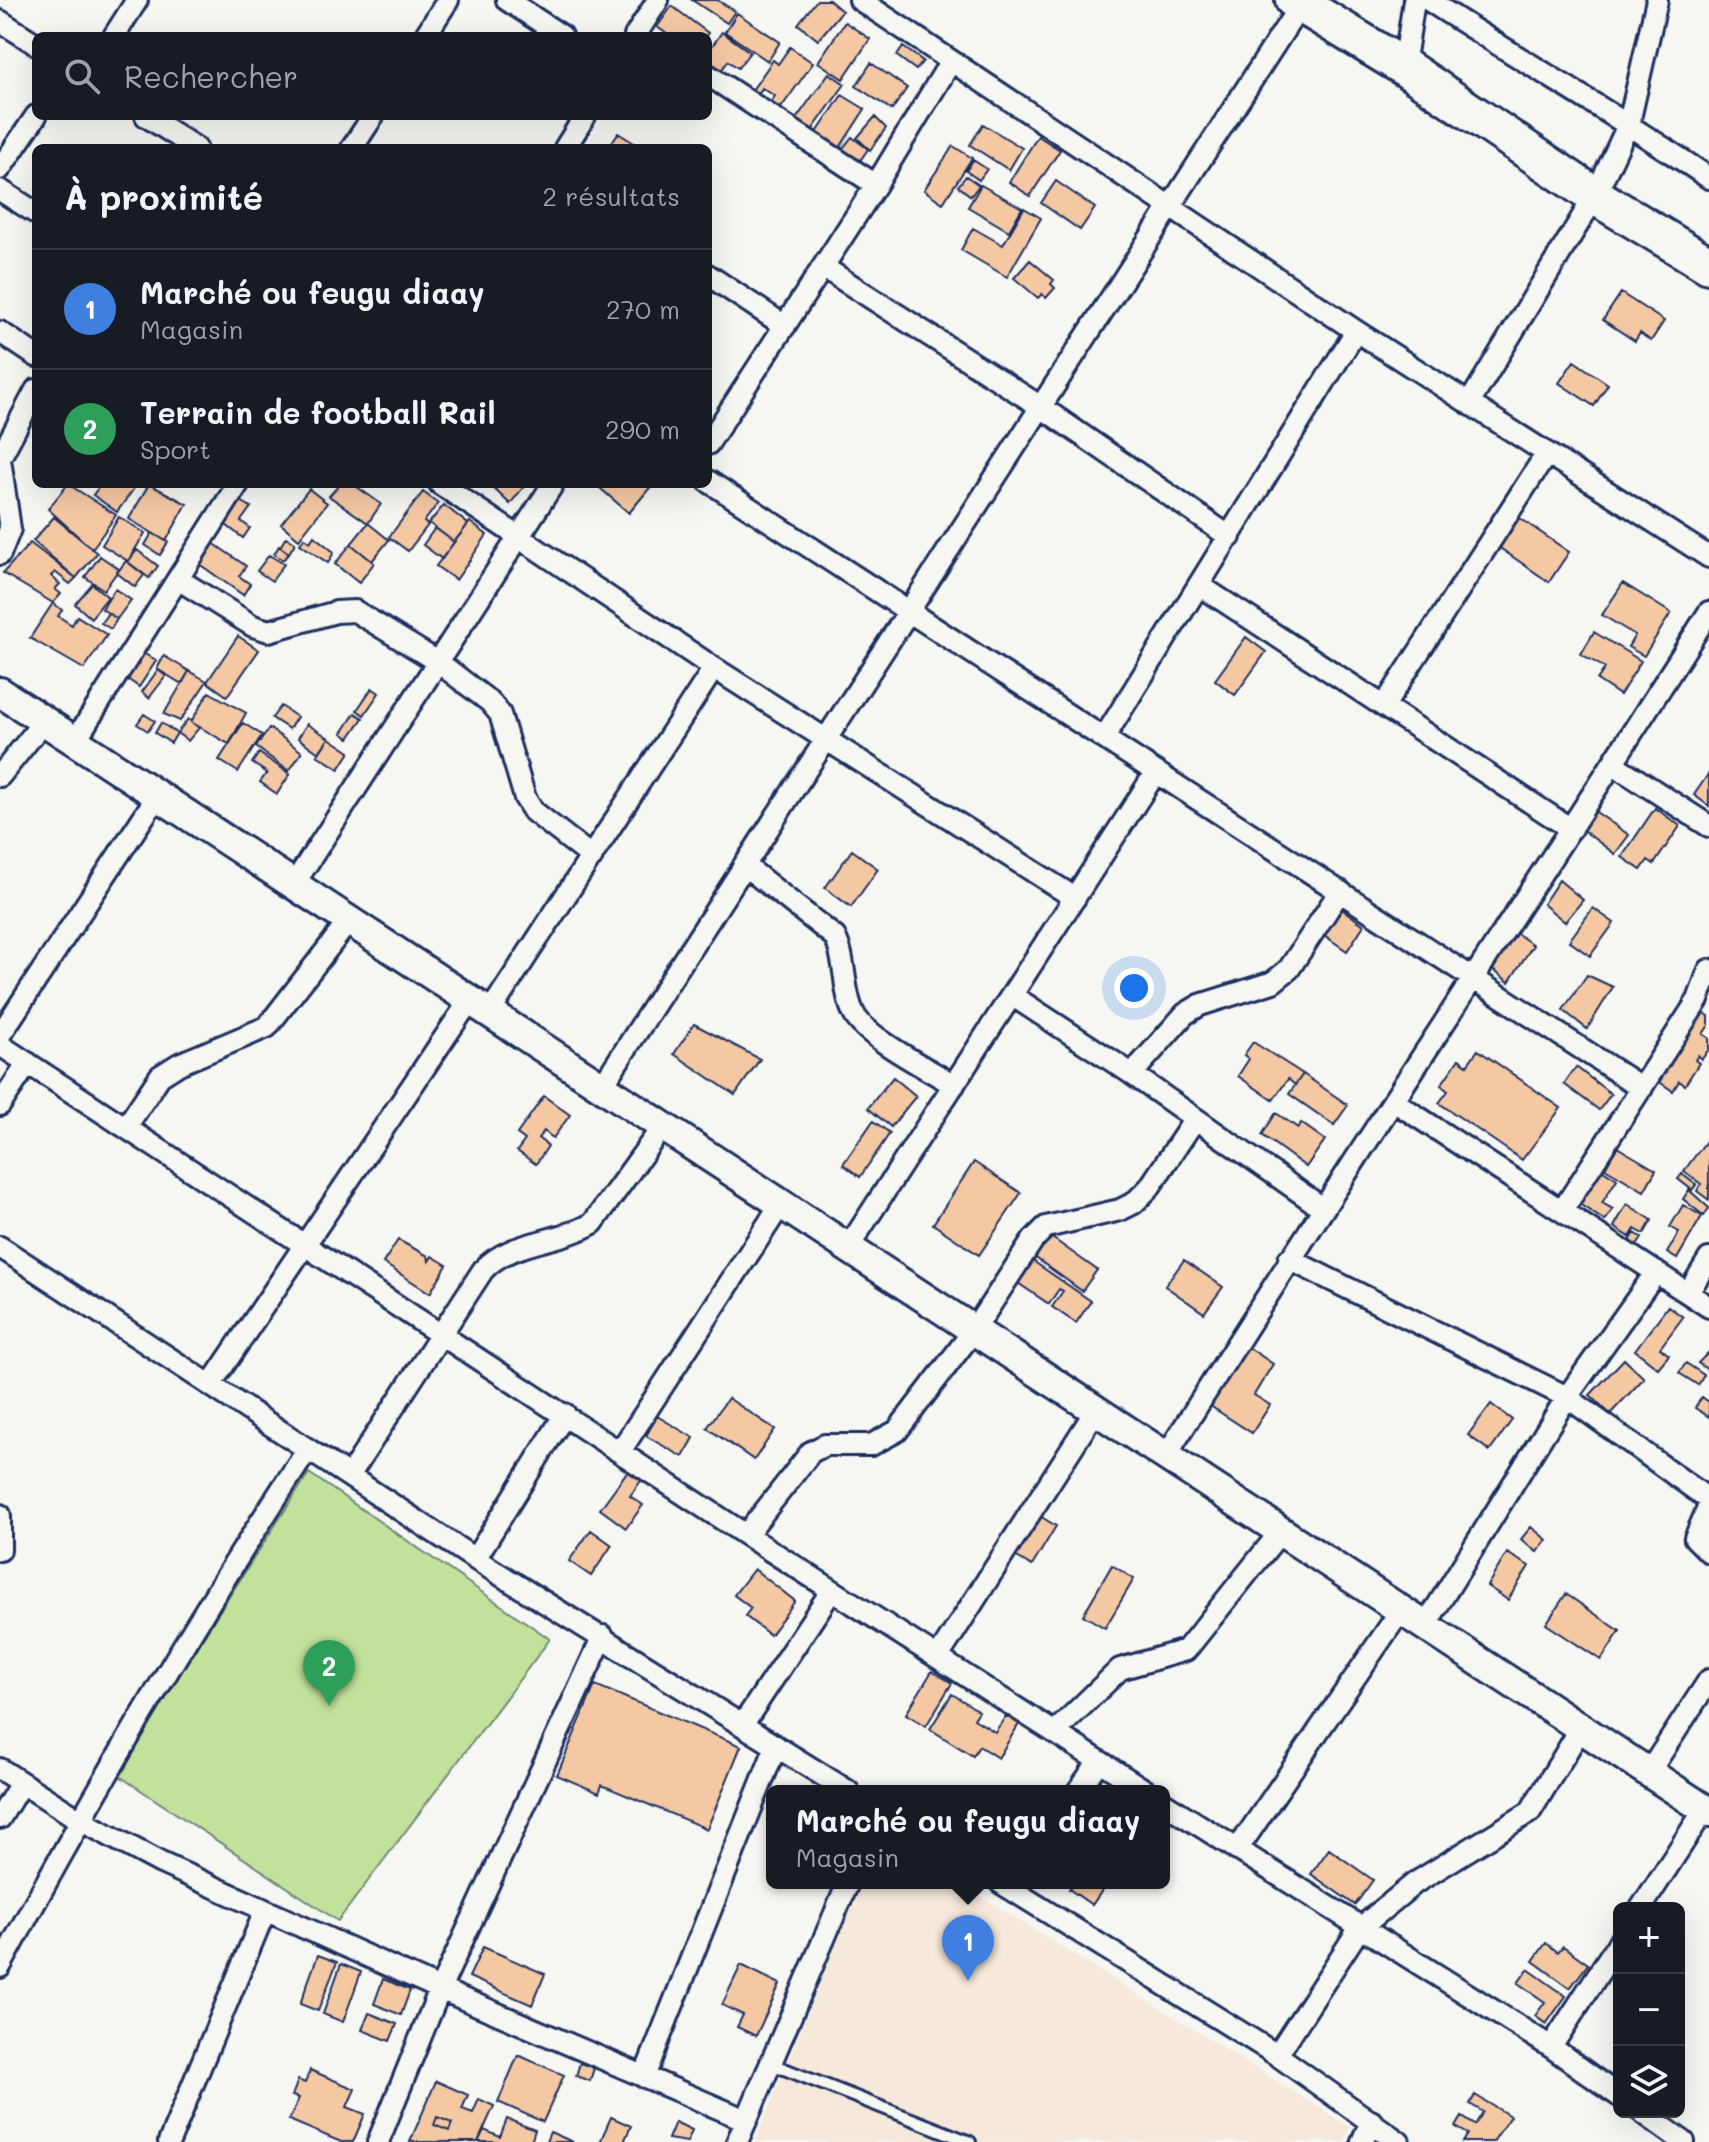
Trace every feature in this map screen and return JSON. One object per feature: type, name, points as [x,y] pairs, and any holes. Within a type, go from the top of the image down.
[{"type":"highway","points":[[1298,2],[1404,67],[1595,196],[1709,265]]},
{"type":"main road","points":[[0,692],[1707,1810]]},
{"type":"street","points":[[117,32],[137,0]]},
{"type":"street","points":[[428,32],[448,0]]},
{"type":"street","points":[[507,0],[556,32]]},
{"type":"street","points":[[642,32],[658,0]]},
{"type":"street","points":[[860,0],[1356,331],[1709,557]]},
{"type":"street","points":[[1404,67],[1414,0]]},
{"type":"street","points":[[1428,0],[1493,43],[1629,123],[1709,178]]},
{"type":"street","points":[[1470,402],[1595,196],[1629,123],[1657,0]]},
{"type":"street","points":[[602,1086],[1041,407],[1298,2]]},
{"type":"street","points":[[0,21],[32,41]]},
{"type":"street","points":[[712,438],[876,185],[951,61]]},
{"type":"street","points":[[712,78],[876,185]]},
{"type":"street","points":[[0,169],[33,120]]},
{"type":"street","points":[[152,120],[190,144]]},
{"type":"street","points":[[355,144],[370,120]]},
{"type":"street","points":[[568,144],[582,120]]},
{"type":"street","points":[[0,190],[32,210]]},
{"type":"street","points":[[823,267],[1041,407],[1230,537]]},
{"type":"street","points":[[712,278],[785,326]]},
{"type":"street","points":[[1104,738],[1356,331]]},
{"type":"street","points":[[0,332],[32,353]]},
{"type":"street","points":[[0,554],[10,529],[0,458],[32,398]]},
{"type":"street","points":[[1384,706],[1547,453]]},
{"type":"street","points":[[712,484],[1642,1088]]},
{"type":"street","points":[[75,741],[232,488]]},
{"type":"street","points":[[446,488],[714,668],[827,737],[1075,898]]},
{"type":"street","points":[[294,884],[550,488]]},
{"type":"street","points":[[178,579],[253,626],[269,631],[336,612],[355,611],[438,662],[490,702],[500,714],[525,798],[533,811],[592,857]]},
{"type":"street","points":[[1199,585],[1571,829]]},
{"type":"street","points":[[1166,1456],[1321,1207],[1395,1102],[1709,612]]},
{"type":"street","points":[[211,1384],[305,1244],[592,857],[714,668]]},
{"type":"street","points":[[0,776],[44,721]]},
{"type":"street","points":[[1613,764],[1709,826]]},
{"type":"street","points":[[848,1248],[1156,772]]},
{"type":"street","points":[[0,1035],[158,795]]},
{"type":"street","points":[[744,865],[835,937],[843,953],[854,1016],[867,1029],[954,1085]]},
{"type":"street","points":[[1132,1074],[1185,1014],[1273,982],[1289,969],[1340,891]]},
{"type":"street","points":[[126,1127],[160,1076],[179,1064],[267,1027],[349,921]]},
{"type":"street","points":[[1562,1211],[1642,1088],[1704,1004],[1709,970]]},
{"type":"street","points":[[1013,996],[1132,1074],[1321,1207]]},
{"type":"street","points":[[0,1045],[621,1450],[746,1535],[1137,1785]]},
{"type":"street","points":[[0,1105],[28,1063]]},
{"type":"street","points":[[1395,1102],[1709,1307]]},
{"type":"street","points":[[746,1535],[811,1452],[825,1445],[871,1445],[897,1431],[974,1330],[1033,1240],[1046,1227],[1120,1210],[1134,1203],[1149,1188],[1195,1119]]},
{"type":"street","points":[[349,1476],[494,1258],[579,1231],[593,1223],[663,1126]]},
{"type":"street","points":[[621,1450],[781,1204]]},
{"type":"street","points":[[0,1247],[475,1559],[838,1785]]},
{"type":"street","points":[[1289,1259],[1567,1397],[1708,1499],[1708,1508],[1695,1538],[1709,1552]]},
{"type":"street","points":[[1688,1293],[1709,1259]]},
{"type":"street","points":[[1425,1626],[1567,1397],[1656,1272]]},
{"type":"street","points":[[938,1657],[1096,1410]]},
{"type":"street","points":[[475,1559],[565,1414]]},
{"type":"street","points":[[0,1967],[80,1820],[238,1556],[308,1449]]},
{"type":"street","points":[[0,1515],[0,1550]]},
{"type":"street","points":[[1055,1732],[1120,1669],[1186,1650],[1281,1531]]},
{"type":"street","points":[[743,1724],[832,1590]]},
{"type":"street","points":[[1237,1850],[1401,1610]]},
{"type":"street","points":[[378,2142],[440,1989],[603,1636]]},
{"type":"street","points":[[1649,1772],[1709,1680]]},
{"type":"street","points":[[1277,2055],[1359,1929],[1415,1883],[1530,1812],[1581,1728]]},
{"type":"street","points":[[644,2077],[776,1746]]},
{"type":"street","points":[[1082,1785],[1099,1761]]},
{"type":"street","points":[[0,1769],[80,1820],[265,1911],[746,2120]]},
{"type":"street","points":[[0,1818],[21,1783]]},
{"type":"street","points":[[1170,1807],[1359,1929],[1551,2047],[1613,2092]]},
{"type":"street","points":[[1645,1902],[1707,1810]]},
{"type":"street","points":[[737,2142],[845,1889]]},
{"type":"street","points":[[1014,1889],[1277,2055],[1399,2142]]},
{"type":"street","points":[[169,2142],[265,1911]]},
{"type":"street","points":[[1551,2047],[1613,1951]]},
{"type":"street","points":[[1650,2118],[1684,2142]]},
{"type":"street","points":[[1362,2142],[1371,2121]]},
{"type":"lane","points":[[769,2063],[970,2142]]},
{"type":"shaded area","points":[[859,1889],[969,1889],[1350,2127],[1344,2142],[755,2142]]},
{"type":"green space","points":[[309,1473],[550,1639],[338,1921],[115,1773]]},
{"type":"building","points":[[692,0],[717,0],[735,11],[727,23]]},
{"type":"building","points":[[817,0],[829,0],[842,11],[818,40],[798,24]]},
{"type":"building","points":[[672,6],[707,32],[664,32],[657,27]]},
{"type":"building","points":[[737,13],[780,42],[768,61],[725,32]]},
{"type":"building","points":[[845,22],[870,39],[843,79],[818,62]]},
{"type":"building","points":[[722,32],[750,52],[738,68],[728,61],[717,77],[712,74],[712,46]]},
{"type":"building","points":[[790,47],[813,63],[776,115],[766,109],[775,96],[762,88],[754,100],[748,96],[773,60],[778,64]]},
{"type":"building","points":[[903,47],[923,61],[916,70],[897,56]]},
{"type":"building","points":[[871,63],[907,88],[892,110],[856,86]]},
{"type":"building","points":[[829,73],[845,84],[810,133],[794,122]]},
{"type":"building","points":[[842,95],[865,109],[837,152],[814,137]]},
{"type":"building","points":[[875,117],[886,128],[870,150],[857,138]]},
{"type":"building","points":[[983,124],[1022,148],[1009,170],[970,145]]},
{"type":"building","points":[[618,133],[636,144],[611,144]]},
{"type":"building","points":[[1038,136],[1060,150],[1030,196],[1009,182]]},
{"type":"building","points":[[852,137],[868,149],[857,165],[840,152]]},
{"type":"building","points":[[953,146],[972,158],[943,203],[924,190]]},
{"type":"building","points":[[973,160],[987,169],[979,180],[966,171]]},
{"type":"building","points":[[966,176],[979,185],[971,196],[958,186]]},
{"type":"building","points":[[1056,181],[1095,208],[1080,230],[1041,203]]},
{"type":"building","points":[[981,185],[1022,208],[1009,231],[968,207]]},
{"type":"building","points":[[1024,208],[1041,218],[1007,277],[961,250],[973,228],[1003,245]]},
{"type":"building","points":[[1030,260],[1054,280],[1051,284],[1055,288],[1046,298],[1042,294],[1038,298],[1014,278]]},
{"type":"building","points":[[1621,293],[1664,321],[1651,341],[1640,333],[1635,341],[1603,320]]},
{"type":"building","points":[[1574,361],[1608,384],[1594,406],[1559,383]]},
{"type":"building","points":[[65,488],[74,488],[116,515],[92,549],[48,509]]},
{"type":"building","points":[[98,488],[134,488],[117,512],[93,495]]},
{"type":"building","points":[[147,488],[157,488],[187,504],[166,541],[129,519]]},
{"type":"building","points":[[336,488],[359,488],[381,504],[368,523],[329,496]]},
{"type":"building","points":[[493,488],[523,488],[510,504]]},
{"type":"building","points":[[600,488],[650,488],[629,513]]},
{"type":"building","points":[[309,489],[327,503],[299,539],[281,524]]},
{"type":"building","points":[[423,492],[438,503],[424,522],[428,525],[408,551],[389,537]]},
{"type":"building","points":[[232,496],[251,507],[241,521],[250,528],[243,538],[218,519]]},
{"type":"building","points":[[444,505],[468,524],[454,542],[429,523]]},
{"type":"building","points":[[1514,514],[1569,552],[1549,582],[1494,544]]},
{"type":"building","points":[[54,517],[97,553],[76,578],[33,541]]},
{"type":"building","points":[[119,517],[145,533],[128,561],[102,545]]},
{"type":"building","points":[[470,522],[487,535],[456,580],[436,566]]},
{"type":"building","points":[[368,523],[389,540],[372,561],[351,544]]},
{"type":"building","points":[[435,528],[454,542],[442,559],[423,545]]},
{"type":"building","points":[[152,533],[168,542],[160,555],[145,545]]},
{"type":"building","points":[[314,536],[334,552],[328,563],[300,544],[304,538],[310,542]]},
{"type":"building","points":[[286,537],[295,543],[289,553],[280,547]]},
{"type":"building","points":[[30,543],[76,578],[70,584],[55,572],[51,576],[60,584],[55,589],[61,594],[53,603],[3,573]]},
{"type":"building","points":[[213,543],[246,566],[239,576],[250,584],[243,595],[198,563]]},
{"type":"building","points":[[351,544],[374,563],[359,583],[335,564]]},
{"type":"building","points":[[279,546],[289,553],[283,560],[274,554]]},
{"type":"building","points":[[137,550],[158,566],[149,578],[128,562]]},
{"type":"building","points":[[269,555],[284,564],[272,581],[257,571]]},
{"type":"building","points":[[100,556],[119,569],[104,590],[85,577]]},
{"type":"building","points":[[126,561],[144,575],[135,587],[117,573]]},
{"type":"building","points":[[1623,583],[1671,613],[1644,656],[1628,647],[1635,635],[1602,615]]},
{"type":"building","points":[[92,584],[108,597],[91,618],[75,604]]},
{"type":"building","points":[[115,589],[131,600],[117,619],[102,609]]},
{"type":"building","points":[[53,603],[62,610],[58,616],[72,625],[77,616],[107,635],[84,669],[30,638]]},
{"type":"building","points":[[108,613],[117,619],[111,629],[101,623]]},
{"type":"building","points":[[1594,632],[1641,661],[1620,695],[1597,680],[1605,668],[1581,654]]},
{"type":"building","points":[[238,636],[259,650],[227,696],[207,682]]},
{"type":"building","points":[[1246,637],[1266,652],[1235,695],[1215,680]]},
{"type":"building","points":[[140,651],[156,661],[139,687],[123,676]]},
{"type":"building","points":[[164,656],[189,671],[182,684],[157,669]]},
{"type":"building","points":[[158,670],[166,676],[149,698],[142,692]]},
{"type":"building","points":[[189,671],[207,681],[180,721],[164,714]]},
{"type":"building","points":[[372,688],[379,693],[364,715],[357,710]]},
{"type":"building","points":[[209,692],[246,713],[229,744],[191,722]]},
{"type":"building","points":[[281,706],[297,717],[289,729],[272,718]]},
{"type":"building","points":[[355,713],[363,718],[349,738],[342,733]]},
{"type":"building","points":[[144,714],[155,721],[148,731],[137,724]]},
{"type":"building","points":[[188,719],[199,728],[188,741],[177,733]]},
{"type":"building","points":[[161,723],[177,733],[171,743],[155,733]]},
{"type":"building","points":[[243,723],[262,735],[238,772],[219,760]]},
{"type":"building","points":[[307,724],[329,738],[319,753],[298,738]]},
{"type":"building","points":[[269,728],[302,752],[289,771],[256,747]]},
{"type":"building","points":[[329,738],[350,752],[339,769],[317,755]]},
{"type":"building","points":[[259,753],[290,774],[277,794],[260,782],[267,773],[252,763]]},
{"type":"building","points":[[1709,773],[1709,806],[1694,795]]},
{"type":"building","points":[[1655,808],[1680,826],[1654,864],[1648,860],[1641,870],[1622,857]]},
{"type":"building","points":[[1593,810],[1629,835],[1615,854],[1580,828]]},
{"type":"building","points":[[852,850],[878,869],[851,907],[825,888]]},
{"type":"building","points":[[1559,880],[1583,900],[1565,922],[1543,904]]},
{"type":"building","points":[[1339,907],[1364,925],[1347,951],[1321,933]]},
{"type":"building","points":[[1593,908],[1614,923],[1590,956],[1569,941]]},
{"type":"building","points":[[1512,930],[1533,945],[1509,982],[1489,967]]},
{"type":"building","points":[[1587,975],[1613,987],[1587,1029],[1563,1010]]},
{"type":"building","points":[[1701,1011],[1709,1016],[1709,1025],[1703,1034],[1709,1038],[1709,1049],[1702,1059],[1698,1055],[1695,1060],[1699,1063],[1685,1085],[1679,1081],[1673,1091],[1655,1079]]},
{"type":"building","points":[[694,1024],[760,1059],[735,1095],[674,1054]]},
{"type":"building","points":[[1253,1042],[1303,1074],[1295,1085],[1288,1079],[1273,1100],[1238,1076],[1249,1059],[1244,1055]]},
{"type":"building","points":[[1478,1050],[1561,1108],[1522,1160],[1439,1103],[1448,1091],[1441,1085],[1459,1059],[1467,1065]]},
{"type":"building","points":[[1576,1067],[1611,1094],[1599,1110],[1564,1084]]},
{"type":"building","points":[[1303,1074],[1348,1105],[1334,1125],[1289,1094]]},
{"type":"building","points":[[893,1077],[916,1096],[891,1127],[868,1108]]},
{"type":"building","points":[[544,1096],[570,1115],[553,1138],[544,1131],[538,1138],[548,1146],[536,1164],[517,1151],[525,1140],[517,1134]]},
{"type":"building","points":[[1276,1113],[1298,1128],[1301,1123],[1325,1140],[1306,1167],[1262,1135]]},
{"type":"building","points":[[873,1121],[890,1133],[860,1177],[843,1164]]},
{"type":"building","points":[[1709,1137],[1709,1200],[1697,1191],[1701,1184],[1684,1171]]},
{"type":"building","points":[[1617,1147],[1656,1170],[1644,1191],[1605,1168]]},
{"type":"building","points":[[974,1162],[1021,1193],[979,1255],[933,1224]]},
{"type":"building","points":[[1600,1168],[1617,1179],[1602,1203],[1613,1209],[1605,1221],[1578,1203]]},
{"type":"building","points":[[1682,1174],[1696,1185],[1692,1190],[1678,1179]]},
{"type":"building","points":[[1689,1190],[1709,1208],[1704,1216],[1683,1199]]},
{"type":"building","points":[[1627,1204],[1652,1220],[1644,1234],[1635,1229],[1630,1237],[1614,1227]]},
{"type":"building","points":[[1683,1205],[1702,1216],[1677,1259],[1667,1253],[1679,1232],[1670,1227]]},
{"type":"building","points":[[1635,1233],[1642,1238],[1634,1250],[1627,1245]]},
{"type":"building","points":[[1048,1235],[1097,1270],[1082,1291],[1033,1256]]},
{"type":"building","points":[[398,1240],[428,1256],[429,1261],[432,1256],[447,1265],[430,1293],[383,1263]]},
{"type":"building","points":[[1027,1257],[1091,1301],[1076,1323],[1052,1307],[1063,1291],[1059,1289],[1049,1304],[1012,1279]]},
{"type":"building","points":[[1184,1260],[1223,1287],[1204,1313],[1165,1286]]},
{"type":"building","points":[[1668,1306],[1683,1317],[1660,1348],[1669,1355],[1658,1368],[1635,1350]]},
{"type":"building","points":[[1239,1341],[1273,1364],[1254,1395],[1270,1405],[1252,1433],[1201,1400]]},
{"type":"building","points":[[1709,1352],[1709,1369],[1708,1370],[1698,1363]]},
{"type":"building","points":[[1624,1359],[1644,1378],[1610,1414],[1590,1395]]},
{"type":"building","points":[[1686,1363],[1704,1375],[1698,1385],[1679,1373]]},
{"type":"building","points":[[1702,1397],[1709,1402],[1709,1417],[1695,1408]]},
{"type":"building","points":[[728,1398],[775,1429],[754,1460],[707,1428]]},
{"type":"building","points":[[1491,1404],[1512,1420],[1490,1451],[1468,1435]]},
{"type":"building","points":[[657,1416],[694,1438],[683,1457],[646,1436]]},
{"type":"building","points":[[632,1465],[645,1475],[630,1496],[643,1505],[626,1528],[600,1509]]},
{"type":"building","points":[[1040,1516],[1056,1526],[1032,1566],[1015,1556]]},
{"type":"building","points":[[1531,1527],[1547,1540],[1537,1552],[1521,1539]]},
{"type":"building","points":[[591,1530],[612,1545],[591,1576],[569,1561]]},
{"type":"building","points":[[1507,1553],[1529,1566],[1508,1600],[1487,1586]]},
{"type":"building","points":[[1112,1565],[1134,1579],[1105,1628],[1083,1615]]},
{"type":"building","points":[[754,1569],[795,1601],[770,1635],[745,1616],[751,1608],[734,1595]]},
{"type":"building","points":[[1566,1594],[1620,1631],[1601,1660],[1546,1624]]},
{"type":"building","points":[[932,1671],[952,1683],[926,1726],[906,1714]]},
{"type":"building","points":[[595,1685],[741,1746],[707,1829],[602,1785],[599,1793],[557,1775]]},
{"type":"building","points":[[952,1694],[979,1711],[974,1719],[995,1732],[1006,1716],[1019,1724],[998,1758],[979,1746],[973,1756],[930,1729]]},
{"type":"building","points":[[1329,1849],[1373,1880],[1355,1905],[1311,1874]]},
{"type":"building","points":[[1069,1889],[1103,1889],[1092,1905]]},
{"type":"building","points":[[1546,1943],[1558,1952],[1563,1946],[1588,1964],[1570,1988],[1533,1961]]},
{"type":"building","points":[[483,1947],[545,1974],[532,2005],[469,1977]]},
{"type":"building","points":[[318,1955],[337,1962],[318,2011],[300,2004]]},
{"type":"building","points":[[341,1964],[361,1972],[343,2022],[323,2014]]},
{"type":"building","points":[[741,1965],[780,1984],[756,2036],[737,2027],[743,2015],[722,2005]]},
{"type":"building","points":[[1528,1969],[1566,1996],[1546,2024],[1535,2016],[1545,2002],[1518,1983]]},
{"type":"building","points":[[383,1979],[410,1990],[401,2015],[374,2004]]},
{"type":"building","points":[[369,2013],[397,2024],[390,2041],[362,2030]]},
{"type":"building","points":[[518,2055],[564,2075],[543,2122],[498,2102]]},
{"type":"building","points":[[580,2063],[594,2068],[590,2081],[576,2076]]},
{"type":"building","points":[[310,2070],[355,2089],[347,2107],[365,2114],[353,2142],[341,2142],[289,2120],[299,2098],[292,2096],[298,2080],[305,2083]]},
{"type":"building","points":[[436,2081],[468,2095],[462,2109],[473,2113],[479,2099],[494,2106],[478,2142],[410,2142]]},
{"type":"building","points":[[1475,2095],[1510,2116],[1493,2142],[1463,2142],[1468,2134],[1456,2127],[1462,2117],[1475,2125],[1483,2112],[1470,2104]]},
{"type":"building","points":[[437,2117],[452,2123],[449,2131],[434,2125]]},
{"type":"building","points":[[611,2117],[631,2126],[624,2142],[600,2142]]},
{"type":"building","points":[[507,2119],[535,2130],[531,2142],[478,2142],[484,2130],[500,2137]]},
{"type":"building","points":[[675,2122],[692,2130],[687,2142],[668,2139]]},
{"type":"building","points":[[550,2132],[573,2142],[546,2142]]},
{"type":"place","name":"Terrain de football Rail","points":[[329,1706]]},
{"type":"place","name":"Marché ou feugu diaay","points":[[968,1981]]}]
